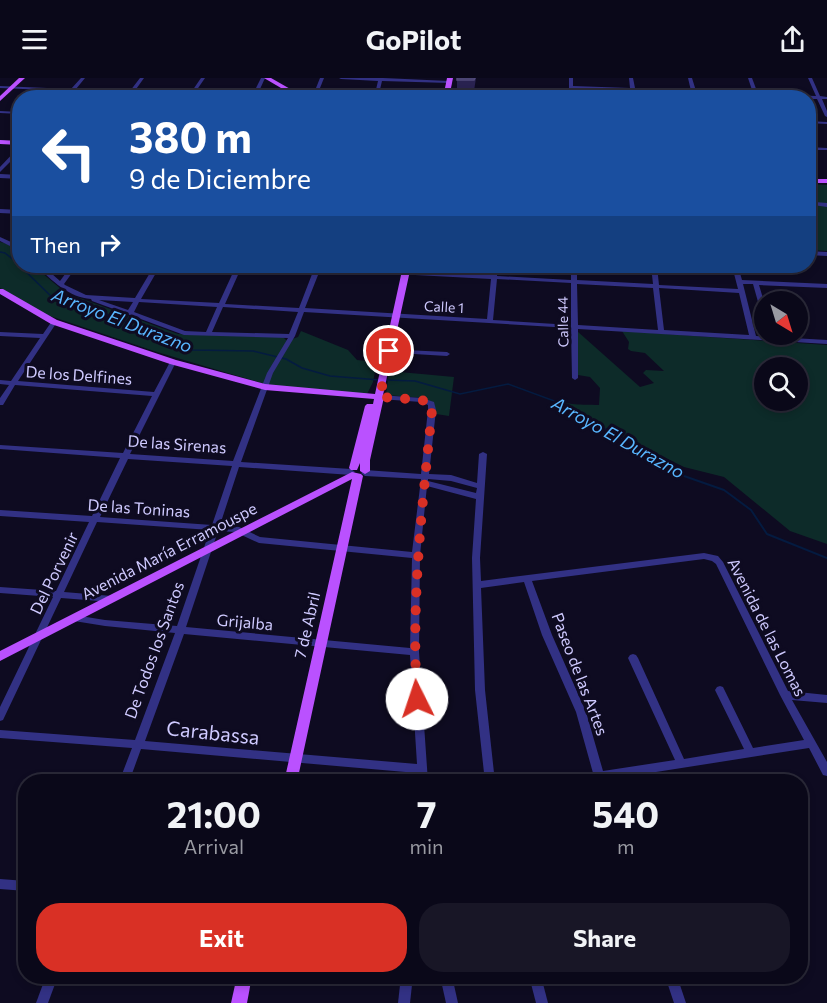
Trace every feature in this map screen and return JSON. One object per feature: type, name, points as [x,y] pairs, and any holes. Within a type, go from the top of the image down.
[{"type":"main road","points":[[0,94],[16,78]]},
{"type":"main road","points":[[0,99],[6,87],[22,78]]},
{"type":"main road","points":[[265,78],[288,90]]},
{"type":"main road","points":[[273,78],[296,90]]},
{"type":"main road","name":"7 de Abril","points":[[292,774],[358,472],[365,460],[376,397],[403,273]]},
{"type":"main road","points":[[0,291],[54,322],[173,362],[266,387],[376,397]]},
{"type":"main road","name":"Avenida María Erramouspe","points":[[0,656],[358,472]]},
{"type":"main road","points":[[239,1003],[243,984]]},
{"type":"street","points":[[6,87],[73,90],[83,78]]},
{"type":"street","points":[[133,90],[142,78]]},
{"type":"street","points":[[341,78],[446,80]]},
{"type":"street","points":[[571,78],[571,87],[618,90]]},
{"type":"street","points":[[816,91],[827,116]]},
{"type":"street","points":[[816,98],[827,98]]},
{"type":"street","points":[[0,170],[12,157]]},
{"type":"street","name":"Calle 1","points":[[48,273],[62,285],[86,297],[753,338]]},
{"type":"street","points":[[62,285],[70,273]]},
{"type":"street","points":[[130,313],[153,273]]},
{"type":"street","points":[[208,334],[236,273]]},
{"type":"street","name":"De Todos los Santos","points":[[127,774],[181,631],[236,464],[266,387],[303,310],[316,273]]},
{"type":"street","points":[[449,273],[740,291]]},
{"type":"street","points":[[490,322],[494,273]]},
{"type":"street","name":"Calle 44","points":[[574,273],[575,378]]},
{"type":"street","points":[[655,273],[661,332]]},
{"type":"street","points":[[736,273],[753,338]]},
{"type":"street","points":[[738,282],[827,286]]},
{"type":"street","points":[[755,282],[758,291]]},
{"type":"street","points":[[86,297],[184,333],[292,336]]},
{"type":"street","points":[[0,403],[54,322]]},
{"type":"street","points":[[0,334],[44,336]]},
{"type":"street","name":"Calle 1","points":[[808,340],[827,342]]},
{"type":"street","points":[[386,351],[447,354]]},
{"type":"street","name":"Del Porvenir","points":[[0,717],[60,596],[125,456],[173,362]]},
{"type":"street","name":"De los Delfines","points":[[0,382],[156,394]]},
{"type":"street","points":[[376,397],[422,400],[431,404],[416,555],[414,652],[422,774]]},
{"type":"street","name":"De las Sirenas","points":[[0,447],[358,472],[425,480],[456,479],[481,488]]},
{"type":"street","points":[[483,454],[476,558],[480,690],[488,774]]},
{"type":"street","points":[[425,480],[481,488]]},
{"type":"street","name":"De las Toninas","points":[[0,513],[243,531],[259,540],[416,555]]},
{"type":"street","name":"Avenida de las Lomas","points":[[527,579],[704,556],[715,558],[784,695],[827,772]]},
{"type":"street","points":[[477,585],[527,579]]},
{"type":"street","name":"Paseo de las Artes","points":[[527,579],[547,635],[581,712],[599,774]]},
{"type":"street","points":[[0,590],[112,598]]},
{"type":"street","name":"Grijalba","points":[[74,618],[181,631],[414,652]]},
{"type":"street","points":[[633,658],[681,763]]},
{"type":"street","points":[[720,690],[750,752]]},
{"type":"street","points":[[784,695],[827,699]]},
{"type":"street","name":"Carabassa","points":[[0,734],[138,743],[295,760],[422,770]]},
{"type":"street","points":[[622,774],[811,743]]},
{"type":"street","points":[[0,884],[18,885]]},
{"type":"street","points":[[42,1003],[48,984]]},
{"type":"street","points":[[404,1003],[406,984]]},
{"type":"street","points":[[448,984],[452,1003]]},
{"type":"street","points":[[536,984],[542,1003]]},
{"type":"street","points":[[674,984],[680,1003]]},
{"type":"green space","points":[[816,184],[827,185],[827,251],[816,250]]},
{"type":"green space","points":[[0,242],[12,248],[12,273],[42,273],[68,295],[178,334],[283,337],[287,341],[298,337],[301,331],[348,350],[357,360],[377,362],[373,382],[367,394],[272,386],[157,352],[47,315],[0,288]]},
{"type":"green space","points":[[577,331],[640,387],[654,383],[643,373],[646,370],[664,371],[645,353],[628,349],[629,342],[622,331],[754,340],[754,345],[827,345],[827,544],[790,531],[724,477],[684,467],[562,407],[562,402],[599,405],[600,388],[590,377],[578,375]]},
{"type":"green space","points":[[389,371],[454,377],[449,416],[436,414],[434,404],[424,398],[386,395]]},
{"type":"building","points":[[457,78],[475,78],[474,80],[457,80]]},
{"type":"waterway","name":"Arroyo El Durazno","points":[[0,252],[12,259]]},
{"type":"waterway","name":"Arroyo El Durazno","points":[[27,273],[54,299],[119,318],[135,328],[193,350],[253,351],[286,359],[302,368],[330,376],[380,380]]},
{"type":"waterway","name":"Arroyo El Durazno","points":[[386,380],[415,381],[460,394],[508,384],[557,402],[602,427]]},
{"type":"waterway","name":"Arroyo El Durazno","points":[[600,425],[614,436],[627,440],[663,460],[684,476],[724,490],[751,510],[767,534],[827,558]]},
{"type":"route","points":[[389,351],[380,397],[422,400],[431,404],[432,410],[416,555],[414,652],[417,699]]}]
